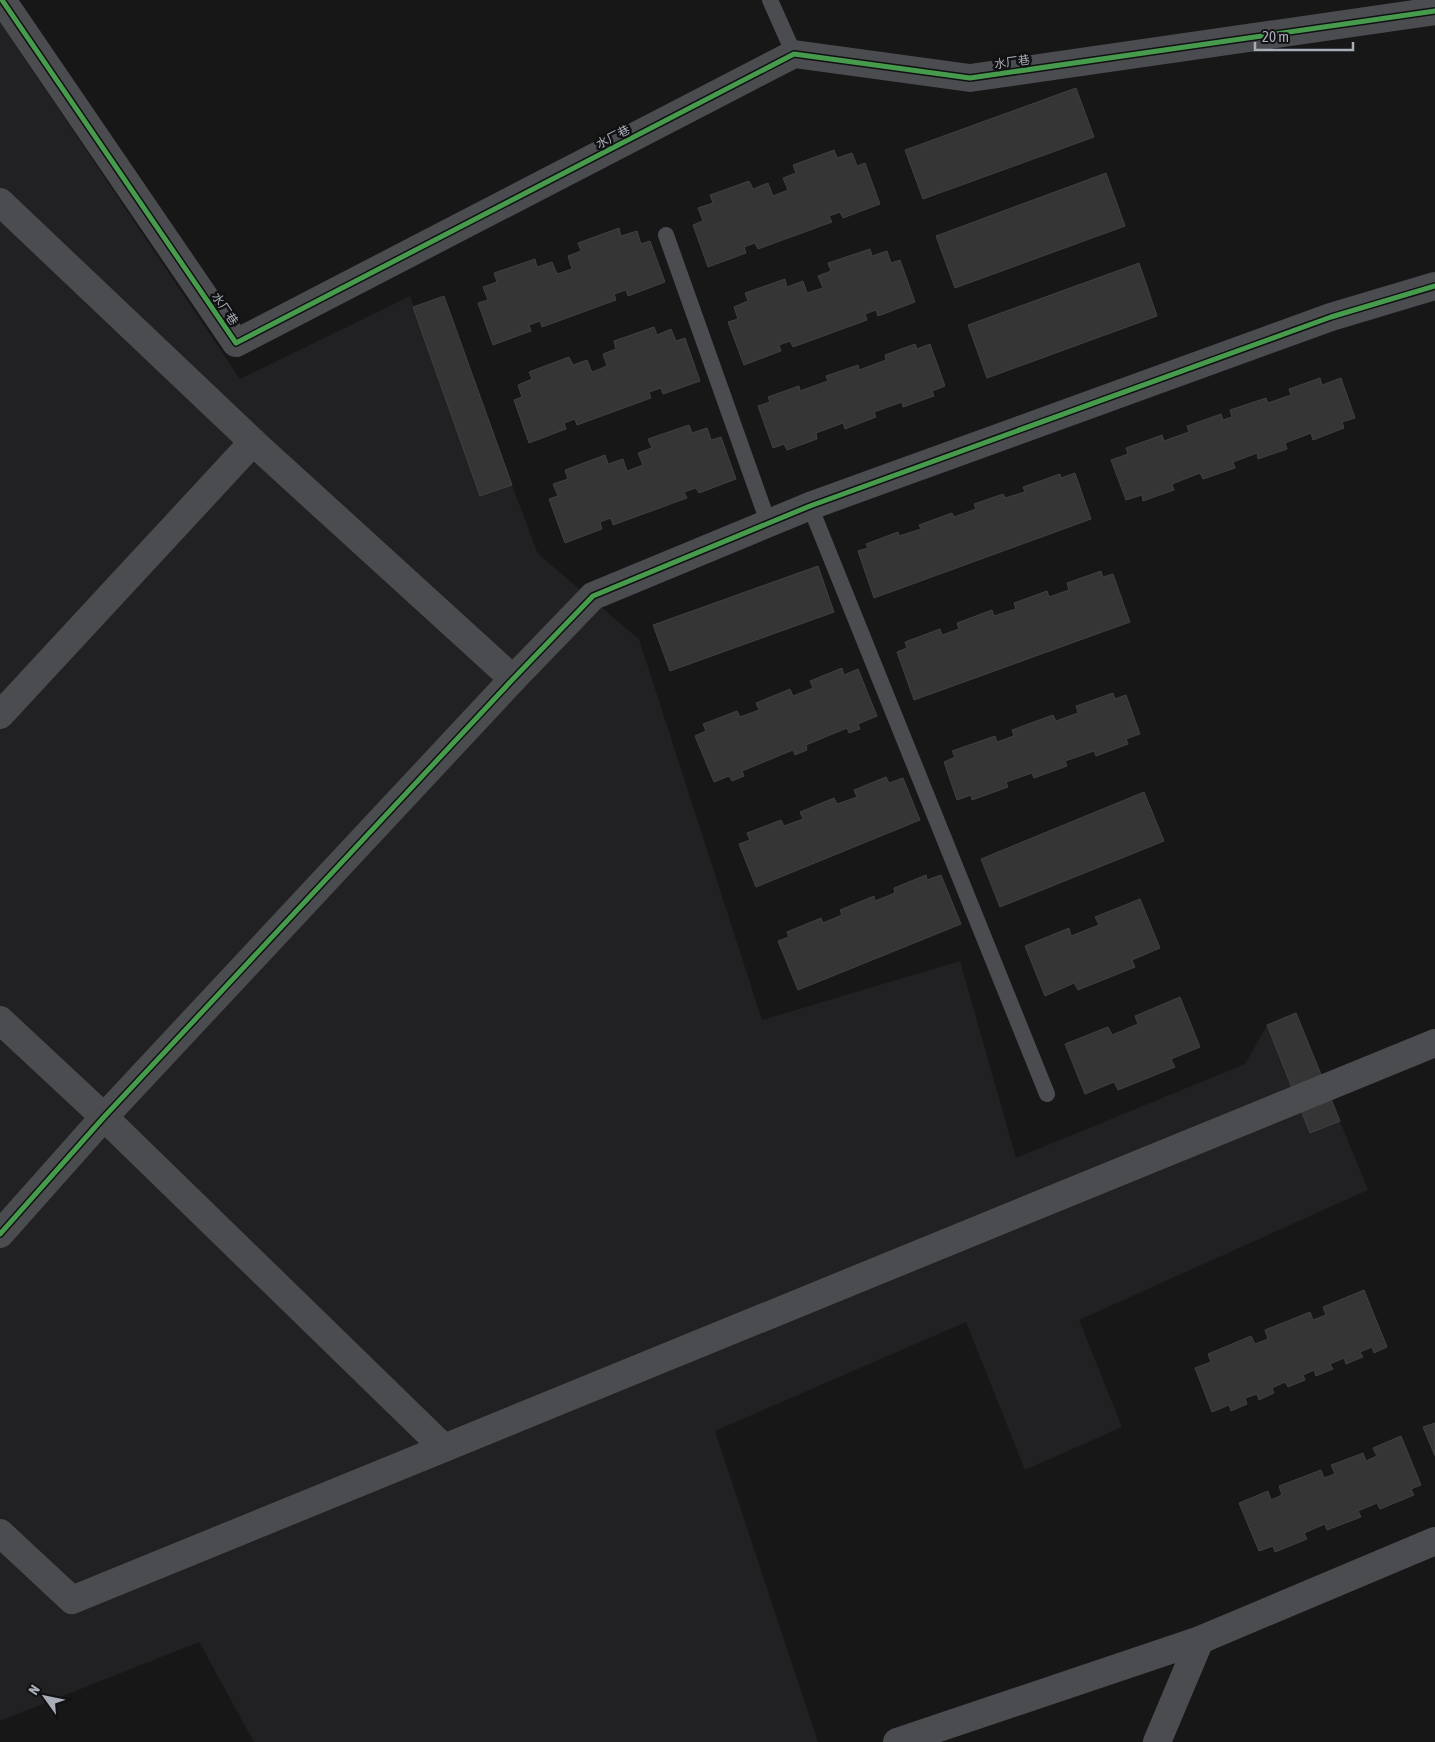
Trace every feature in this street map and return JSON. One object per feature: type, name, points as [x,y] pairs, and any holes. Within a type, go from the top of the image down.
[{"type":"street","name":"水厂巷","points":[[2,0],[236,343],[794,54],[970,78],[1435,11]]},
{"type":"street","points":[[0,202],[253,442],[513,679]]},
{"type":"street","points":[[0,1234],[104,1117],[513,679],[593,596],[810,506],[1331,317],[1435,286]]},
{"type":"street","points":[[0,715],[253,442]]},
{"type":"street","points":[[0,1020],[104,1117],[444,1448]]},
{"type":"street","points":[[0,1533],[72,1600],[1435,1043]]},
{"type":"street","points":[[897,1742],[1200,1640],[1435,1541]]},
{"type":"street","points":[[1157,1742],[1200,1640]]},
{"type":"lane","points":[[770,0],[794,54]]},
{"type":"lane","points":[[666,235],[768,522]]},
{"type":"lane","points":[[810,506],[1047,1094]]},
{"type":"shaded area","points":[[0,22],[240,379],[410,296],[480,496],[512,485],[538,554],[639,639],[762,1020],[960,961],[1016,1158],[1245,1064],[1267,1025],[1296,1013],[1368,1190],[1079,1320],[1122,1427],[1025,1470],[966,1322],[715,1431],[818,1742],[254,1742],[199,1642],[0,1721]]},
{"type":"building","points":[[1076,88],[1094,137],[923,199],[905,150]]},
{"type":"building","points":[[834,150],[837,158],[852,153],[857,166],[865,163],[880,204],[843,218],[840,212],[829,216],[832,222],[758,249],[755,243],[744,247],[746,253],[708,267],[693,225],[703,221],[698,208],[713,203],[710,195],[749,181],[753,189],[768,183],[773,196],[788,190],[783,178],[796,173],[793,165]]},
{"type":"building","points":[[1106,173],[1125,226],[955,288],[936,236]]},
{"type":"building","points":[[619,228],[621,236],[637,231],[641,244],[650,241],[665,282],[628,296],[626,290],[614,294],[616,300],[542,327],[540,321],[529,325],[531,331],[493,345],[478,303],[488,300],[483,287],[497,282],[494,273],[535,259],[537,267],[552,262],[557,274],[572,269],[568,256],[581,251],[578,243]]},
{"type":"building","points":[[870,249],[872,256],[887,251],[891,263],[900,260],[915,302],[878,316],[876,310],[865,314],[867,320],[793,347],[790,341],[779,345],[781,351],[744,365],[728,322],[738,319],[734,307],[748,301],[745,293],[785,279],[787,287],[803,281],[807,293],[823,288],[818,276],[831,271],[828,263]]},
{"type":"building","points":[[1139,263],[1157,316],[987,378],[968,325]]},
{"type":"building","points":[[444,296],[512,485],[480,496],[413,307]]},
{"type":"building","points":[[654,327],[657,335],[671,329],[676,341],[685,338],[700,381],[663,394],[661,388],[649,392],[651,398],[577,425],[575,419],[564,423],[566,429],[529,443],[514,400],[522,397],[518,385],[532,379],[529,372],[569,357],[573,365],[587,360],[592,372],[607,366],[603,354],[616,349],[614,341]]},
{"type":"building","points":[[915,344],[917,349],[930,344],[945,386],[932,391],[934,396],[903,407],[902,402],[874,412],[876,417],[845,429],[843,423],[816,433],[817,439],[787,450],[784,444],[773,448],[758,406],[770,402],[768,397],[799,386],[800,391],[828,381],[826,376],[858,365],[859,370],[886,360],[885,355]]},
{"type":"building","points":[[1320,378],[1322,385],[1341,378],[1355,418],[1342,422],[1344,428],[1313,440],[1311,433],[1285,443],[1287,449],[1258,459],[1257,453],[1233,462],[1235,468],[1203,479],[1200,473],[1172,484],[1174,490],[1143,501],[1142,495],[1126,500],[1111,460],[1128,454],[1126,448],[1162,435],[1164,441],[1189,432],[1187,426],[1221,414],[1223,420],[1232,417],[1230,410],[1266,398],[1268,403],[1291,395],[1289,389]]},
{"type":"building","points":[[689,425],[692,433],[707,428],[711,440],[721,437],[736,479],[699,493],[696,488],[684,492],[687,498],[613,525],[611,518],[600,522],[602,529],[565,543],[549,499],[558,496],[553,484],[568,479],[565,470],[605,455],[608,464],[623,459],[627,471],[643,465],[638,453],[652,448],[648,439]]},
{"type":"building","points":[[1075,473],[1091,519],[874,598],[858,551],[868,548],[866,544],[898,532],[899,536],[921,529],[919,525],[952,513],[954,517],[976,509],[974,504],[1003,494],[1005,498],[1025,492],[1023,487],[1060,474],[1061,478]]},
{"type":"building","points":[[818,566],[834,612],[670,671],[653,625]]},
{"type":"building","points":[[1101,571],[1103,577],[1113,574],[1130,622],[914,700],[897,652],[907,648],[905,642],[940,629],[942,635],[959,629],[957,623],[992,610],[994,616],[1016,609],[1014,603],[1047,591],[1049,597],[1069,590],[1067,583]]},
{"type":"building","points":[[842,668],[844,675],[858,669],[877,716],[858,724],[860,729],[849,733],[847,728],[806,745],[807,750],[795,755],[793,750],[742,771],[744,776],[732,781],[729,776],[714,782],[695,736],[706,731],[703,724],[737,711],[740,717],[759,710],[756,703],[790,689],[793,696],[813,688],[810,681]]},
{"type":"building","points":[[1113,693],[1115,699],[1126,695],[1140,734],[1126,739],[1128,744],[1096,756],[1094,751],[1065,761],[1067,766],[1034,778],[1032,773],[1006,782],[1008,787],[972,800],[971,795],[957,800],[944,762],[955,757],[952,751],[995,736],[997,742],[1014,736],[1012,730],[1053,715],[1056,721],[1078,713],[1076,706]]},
{"type":"building","points":[[886,777],[889,783],[903,778],[920,820],[756,887],[739,844],[750,840],[747,833],[781,820],[784,826],[803,819],[800,812],[834,798],[837,804],[857,797],[854,790]]},
{"type":"building","points":[[1144,792],[1164,841],[1000,907],[981,859]]},
{"type":"building","points":[[926,875],[927,880],[941,875],[961,924],[798,990],[778,941],[789,937],[787,932],[821,918],[823,923],[842,915],[840,910],[874,896],[875,901],[895,893],[894,888]]},
{"type":"building","points":[[1140,899],[1160,948],[1132,960],[1135,967],[1078,990],[1074,983],[1045,996],[1025,946],[1069,928],[1071,936],[1099,925],[1095,917]]},
{"type":"building","points":[[1180,997],[1200,1047],[1171,1059],[1175,1067],[1118,1090],[1114,1082],[1085,1094],[1065,1044],[1108,1027],[1112,1035],[1138,1024],[1135,1016]]},
{"type":"building","points":[[1296,1013],[1340,1121],[1310,1133],[1267,1025]]},
{"type":"building","points":[[1364,1290],[1387,1347],[1374,1353],[1372,1347],[1360,1352],[1363,1357],[1346,1364],[1344,1358],[1330,1364],[1333,1369],[1316,1376],[1314,1370],[1303,1375],[1305,1380],[1288,1387],[1285,1382],[1272,1388],[1274,1393],[1259,1400],[1257,1394],[1245,1398],[1247,1404],[1231,1411],[1229,1405],[1212,1412],[1195,1368],[1211,1362],[1208,1354],[1251,1336],[1255,1344],[1268,1339],[1265,1330],[1310,1312],[1313,1320],[1326,1315],[1323,1307]]},
{"type":"building","points":[[1435,1423],[1435,1456],[1423,1427]]},
{"type":"building","points":[[1401,1436],[1421,1485],[1411,1489],[1414,1495],[1380,1509],[1377,1503],[1358,1511],[1361,1517],[1327,1530],[1325,1524],[1304,1533],[1307,1539],[1275,1552],[1273,1546],[1259,1551],[1239,1503],[1268,1491],[1271,1500],[1282,1495],[1279,1486],[1321,1470],[1324,1478],[1335,1474],[1331,1465],[1363,1453],[1366,1461],[1377,1456],[1373,1448]]},
{"type":"cycle path","points":[[2,0],[236,343],[794,54],[970,78],[1435,11]]},
{"type":"cycle path","points":[[0,1234],[104,1117],[513,679],[593,596],[810,506],[1331,317],[1435,286]]}]
